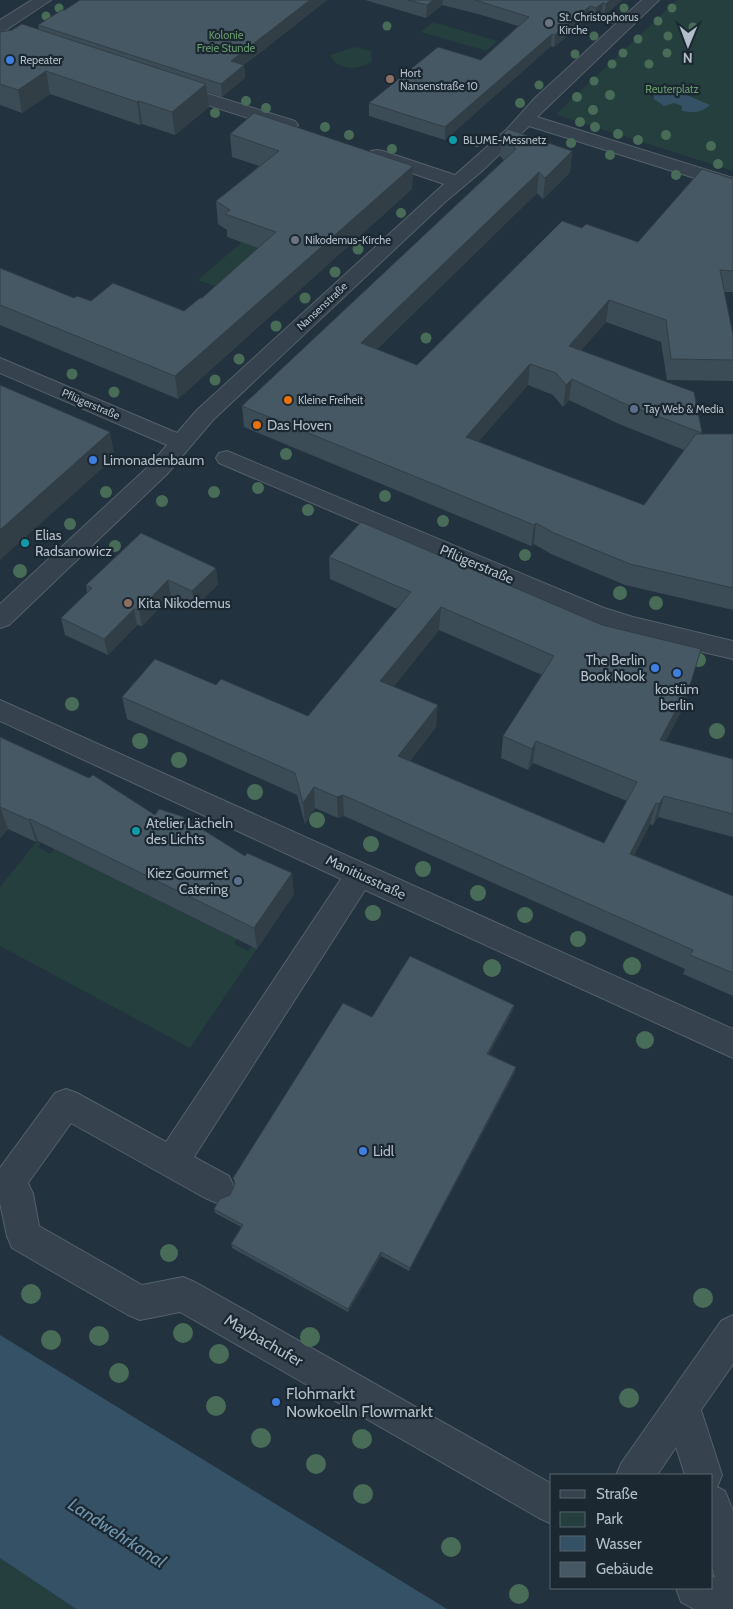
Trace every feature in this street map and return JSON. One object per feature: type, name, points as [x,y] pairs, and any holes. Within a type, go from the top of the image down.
[{"type":"street","points":[[0,27],[43,0]]},
{"type":"street","name":"Nansenstraße","points":[[0,619],[160,469],[205,415],[438,198],[513,133],[541,102],[651,0]]},
{"type":"street","points":[[0,31],[18,37]]},
{"type":"street","points":[[155,82],[302,130]]},
{"type":"street","points":[[525,120],[733,184]]},
{"type":"street","points":[[364,151],[458,182]]},
{"type":"street","name":"Pflügerstraße","points":[[0,365],[181,443]]},
{"type":"street","name":"Pflügerstraße","points":[[227,458],[595,614],[631,626],[733,650]]},
{"type":"street","name":"Manitiusstraße","points":[[0,710],[733,1044]]},
{"type":"street","points":[[172,1162],[360,874]]},
{"type":"street","points":[[3,1187],[66,1104],[217,1187]]},
{"type":"street","name":"Maybachufer","points":[[3,1187],[16,1194],[24,1236],[140,1303],[183,1294],[550,1504]]},
{"type":"street","points":[[636,1474],[733,1333]]},
{"type":"street","points":[[682,1406],[703,1474]]},
{"type":"street","points":[[713,1507],[733,1575]]},
{"type":"street","points":[[697,1589],[732,1609]]},
{"type":"green space","name":"Reuterplatz","points":[[677,0],[733,0],[733,171],[557,115]]},
{"type":"green space","points":[[433,22],[498,41],[486,51],[421,32]]},
{"type":"green space","points":[[354,47],[371,51],[372,61],[361,67],[349,68],[338,64],[330,55]]},
{"type":"green space","points":[[242,242],[277,256],[236,294],[198,280]]},
{"type":"green space","points":[[37,841],[41,843],[38,847],[51,854],[54,849],[237,939],[234,944],[248,951],[252,946],[257,949],[190,1048],[0,946],[0,887]]},
{"type":"green space","points":[[0,1558],[76,1609],[0,1609]]},
{"type":"water","points":[[658,90],[682,93],[710,105],[704,110],[693,112],[682,111],[682,106],[674,103],[664,106],[654,99],[654,95]]},
{"type":"water","name":"Landwehrkanal","points":[[0,1335],[447,1609],[76,1609],[0,1558]]},
{"type":"building","name":"Kolonie Freie Stunde","points":[[80,0],[310,0],[231,61],[244,65],[221,84],[38,25]]},
{"type":"building","points":[[408,0],[433,0],[427,5]]},
{"type":"building","points":[[475,0],[610,0],[596,8],[590,6],[555,35],[552,34],[445,127],[369,103],[438,47],[481,60],[529,17]]},
{"type":"building","points":[[22,24],[206,84],[172,112],[46,71],[18,90],[0,84],[0,32],[12,30]]},
{"type":"building","points":[[254,113],[413,166],[175,376],[0,305],[0,268],[74,298],[77,296],[91,301],[113,283],[184,311],[202,298],[276,232],[225,214],[230,210],[216,201],[279,151],[230,134]]},
{"type":"building","points":[[508,129],[572,151],[545,178],[539,172],[361,343],[417,365],[562,221],[582,228],[586,224],[638,242],[702,169],[733,179],[733,271],[720,270],[733,335],[733,360],[671,359],[666,320],[609,300],[569,346],[694,392],[702,433],[623,403],[572,379],[566,385],[556,373],[530,364],[466,437],[644,505],[696,434],[733,434],[733,588],[630,564],[554,533],[536,523],[534,525],[242,406],[516,149],[502,135]]},
{"type":"building","points":[[0,385],[110,432],[0,530]]},
{"type":"building","points":[[361,522],[602,625],[701,649],[691,682],[660,740],[733,759],[733,814],[664,796],[659,804],[656,803],[630,854],[733,896],[733,973],[690,955],[693,950],[343,795],[337,797],[314,787],[303,803],[295,773],[122,697],[155,659],[216,685],[221,679],[308,716],[411,592],[329,557]],"holes":[[[441,607],[554,656],[503,736],[532,749],[536,741],[637,782],[604,843],[398,756],[438,705],[380,681]]]},
{"type":"building","name":"Kita Nikodemus","points":[[141,533],[216,568],[192,591],[168,580],[139,610],[134,609],[104,639],[61,618],[92,588],[86,585]]},
{"type":"building","points":[[0,737],[89,778],[93,775],[155,815],[159,809],[181,816],[245,856],[247,853],[292,873],[254,928],[30,819],[0,807]]},
{"type":"building","name":"Lidl","points":[[410,956],[514,1005],[487,1054],[516,1067],[410,1268],[381,1252],[348,1309],[231,1244],[243,1225],[214,1209],[220,1199],[230,1195],[235,1184],[233,1178],[343,1003],[372,1017]]},
{"type":"place","name":"St. Christophorus Kirche","points":[[549,23]]},
{"type":"place","name":"Repeater","points":[[10,60]]},
{"type":"place","name":"Hort Nansenstraße 10","points":[[390,79]]},
{"type":"place","name":"BLUME-Messnetz","points":[[453,140]]},
{"type":"place","name":"Nikodemus-Kirche","points":[[295,240]]},
{"type":"place","name":"Kleine Freiheit","points":[[288,400]]},
{"type":"place","name":"Tay Web & Media","points":[[634,409]]},
{"type":"place","name":"Das Hoven","points":[[257,425]]},
{"type":"place","name":"Limonadenbaum","points":[[93,460]]},
{"type":"place","name":"Elias Radsanowicz","points":[[25,543]]},
{"type":"place","name":"Kita Nikodemus","points":[[128,603]]},
{"type":"place","name":"The Berlin Book Nook","points":[[655,668]]},
{"type":"place","name":"kostüm berlin","points":[[677,673]]},
{"type":"place","name":"Atelier Lächeln des Lichts","points":[[136,831]]},
{"type":"place","name":"Kiez Gourmet Catering","points":[[238,881]]},
{"type":"place","name":"Lidl","points":[[363,1151]]},
{"type":"place","name":"Flohmarkt Nowkoelln Flowmarkt","points":[[276,1402]]}]
